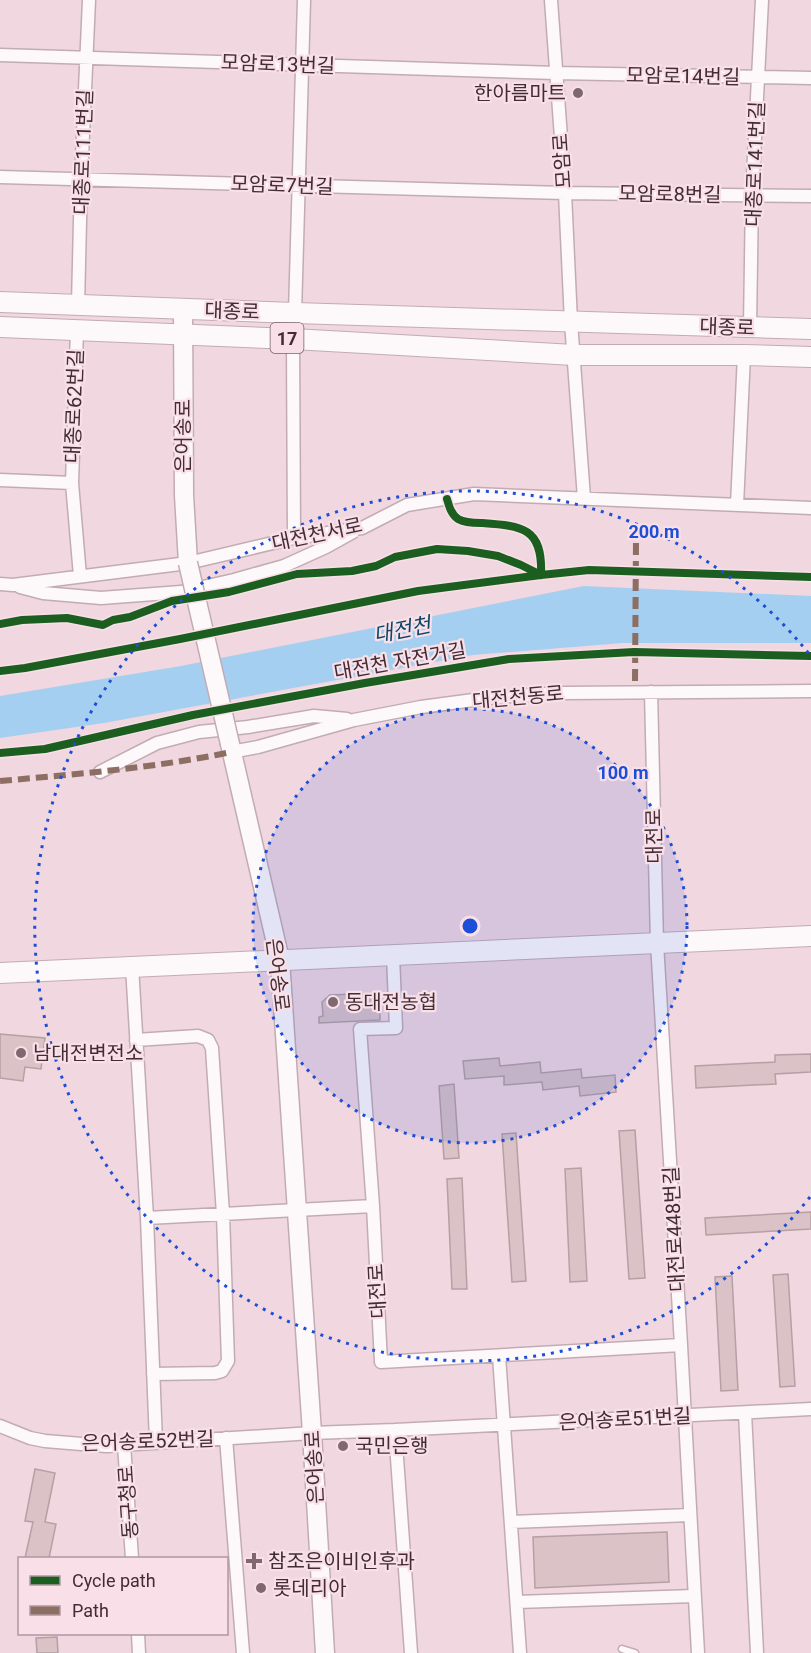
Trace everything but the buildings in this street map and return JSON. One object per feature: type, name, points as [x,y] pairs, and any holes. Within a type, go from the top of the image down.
[{"type":"main road","name":"대종로","points":[[0,302],[811,329]]},
{"type":"main road","name":"은어송로","points":[[183,309],[184,495],[188,563],[280,960],[325,1653]]},
{"type":"main road","name":"대종로","points":[[0,327],[293,339],[574,355],[811,357]]},
{"type":"main road","points":[[0,973],[811,936]]},
{"type":"street","name":"대종로111번길","points":[[78,305],[89,0]]},
{"type":"street","points":[[295,313],[304,0]]},
{"type":"street","name":"모암로","points":[[551,0],[565,193],[571,322]]},
{"type":"street","name":"대종로141번길","points":[[750,327],[752,195],[762,0]]},
{"type":"street","name":"모암로13번길","points":[[0,55],[556,74]]},
{"type":"street","name":"모암로14번길","points":[[556,74],[811,78]]},
{"type":"street","name":"모암로7번길","points":[[0,177],[565,193]]},
{"type":"street","name":"모암로8번길","points":[[565,193],[811,196]]},
{"type":"street","points":[[571,322],[584,498]]},
{"type":"street","name":"대종로62번길","points":[[0,480],[72,483],[77,329]]},
{"type":"street","points":[[293,339],[294,538]]},
{"type":"street","name":"대종로","points":[[737,505],[744,355]]},
{"type":"street","points":[[72,483],[80,576]]},
{"type":"street","name":"대전천서로","points":[[0,584],[13,585],[188,563],[294,538],[362,528],[407,505],[474,494],[811,508]]},
{"type":"street","points":[[13,585],[43,593],[101,598],[181,592],[284,566],[362,528]]},
{"type":"street","name":"대전천동로","points":[[230,748],[258,747],[354,720],[421,707],[496,697],[564,693],[811,691]]},
{"type":"street","name":"대전로","points":[[651,692],[657,943]]},
{"type":"street","points":[[100,772],[157,743],[199,732],[249,727],[314,716],[354,720]]},
{"type":"street","name":"대전로448번길","points":[[657,943],[698,1653]]},
{"type":"street","name":"대전로","points":[[393,955],[396,1028],[360,1029],[373,1206],[381,1362],[681,1345]]},
{"type":"street","points":[[132,966],[147,1218],[156,1442]]},
{"type":"street","points":[[136,1040],[198,1036],[208,1040],[212,1048],[223,1214],[228,1361],[222,1371],[215,1373],[153,1374]]},
{"type":"street","points":[[147,1218],[373,1206]]},
{"type":"street","points":[[499,1356],[520,1653]]},
{"type":"street","name":"은어송로51번길","points":[[312,1433],[811,1409]]},
{"type":"street","points":[[746,1413],[757,1653]]},
{"type":"street","name":"은어송로52번길","points":[[0,1426],[30,1438],[45,1441],[106,1446],[312,1433]]},
{"type":"street","points":[[395,1430],[411,1653]]},
{"type":"street","name":"은어송로52번길","points":[[226,1438],[243,1653]]},
{"type":"street","name":"동구청로","points":[[124,1445],[132,1557]]},
{"type":"street","points":[[511,1522],[690,1515]]},
{"type":"street","points":[[517,1602],[694,1596]]},
{"type":"street","points":[[138,1635],[139,1653]]},
{"type":"lane","points":[[622,1649],[635,1653]]},
{"type":"water","name":"대전천","points":[[584,586],[811,596],[811,643],[623,643],[473,655],[104,723],[0,738],[0,696],[181,666]]},
{"type":"marked path","points":[[635,681],[636,541]]},
{"type":"marked path","points":[[0,781],[145,766],[231,752]]},
{"type":"cycle path","points":[[0,624],[22,620],[67,618],[103,625],[172,601],[229,592],[297,574],[352,571],[376,566],[395,557],[437,549],[498,556],[541,575],[538,547],[534,538],[527,532],[519,528],[461,520],[452,512],[447,499]]},
{"type":"cycle path","points":[[0,671],[180,639],[418,591],[541,575],[589,570],[811,577]]},
{"type":"cycle path","name":"대전천 자전거길","points":[[0,753],[45,749],[193,715],[509,659],[634,652],[811,656]]},
{"type":"place","name":"한아름마트","points":[[578,93]]},
{"type":"place","name":"동대전농협","points":[[333,1002]]},
{"type":"place","name":"남대전변전소","points":[[21,1053]]},
{"type":"place","name":"국민은행","points":[[343,1446]]},
{"type":"place","name":"참조은이비인후과","points":[[254,1561]]},
{"type":"place","name":"롯데리아","points":[[261,1588]]}]
